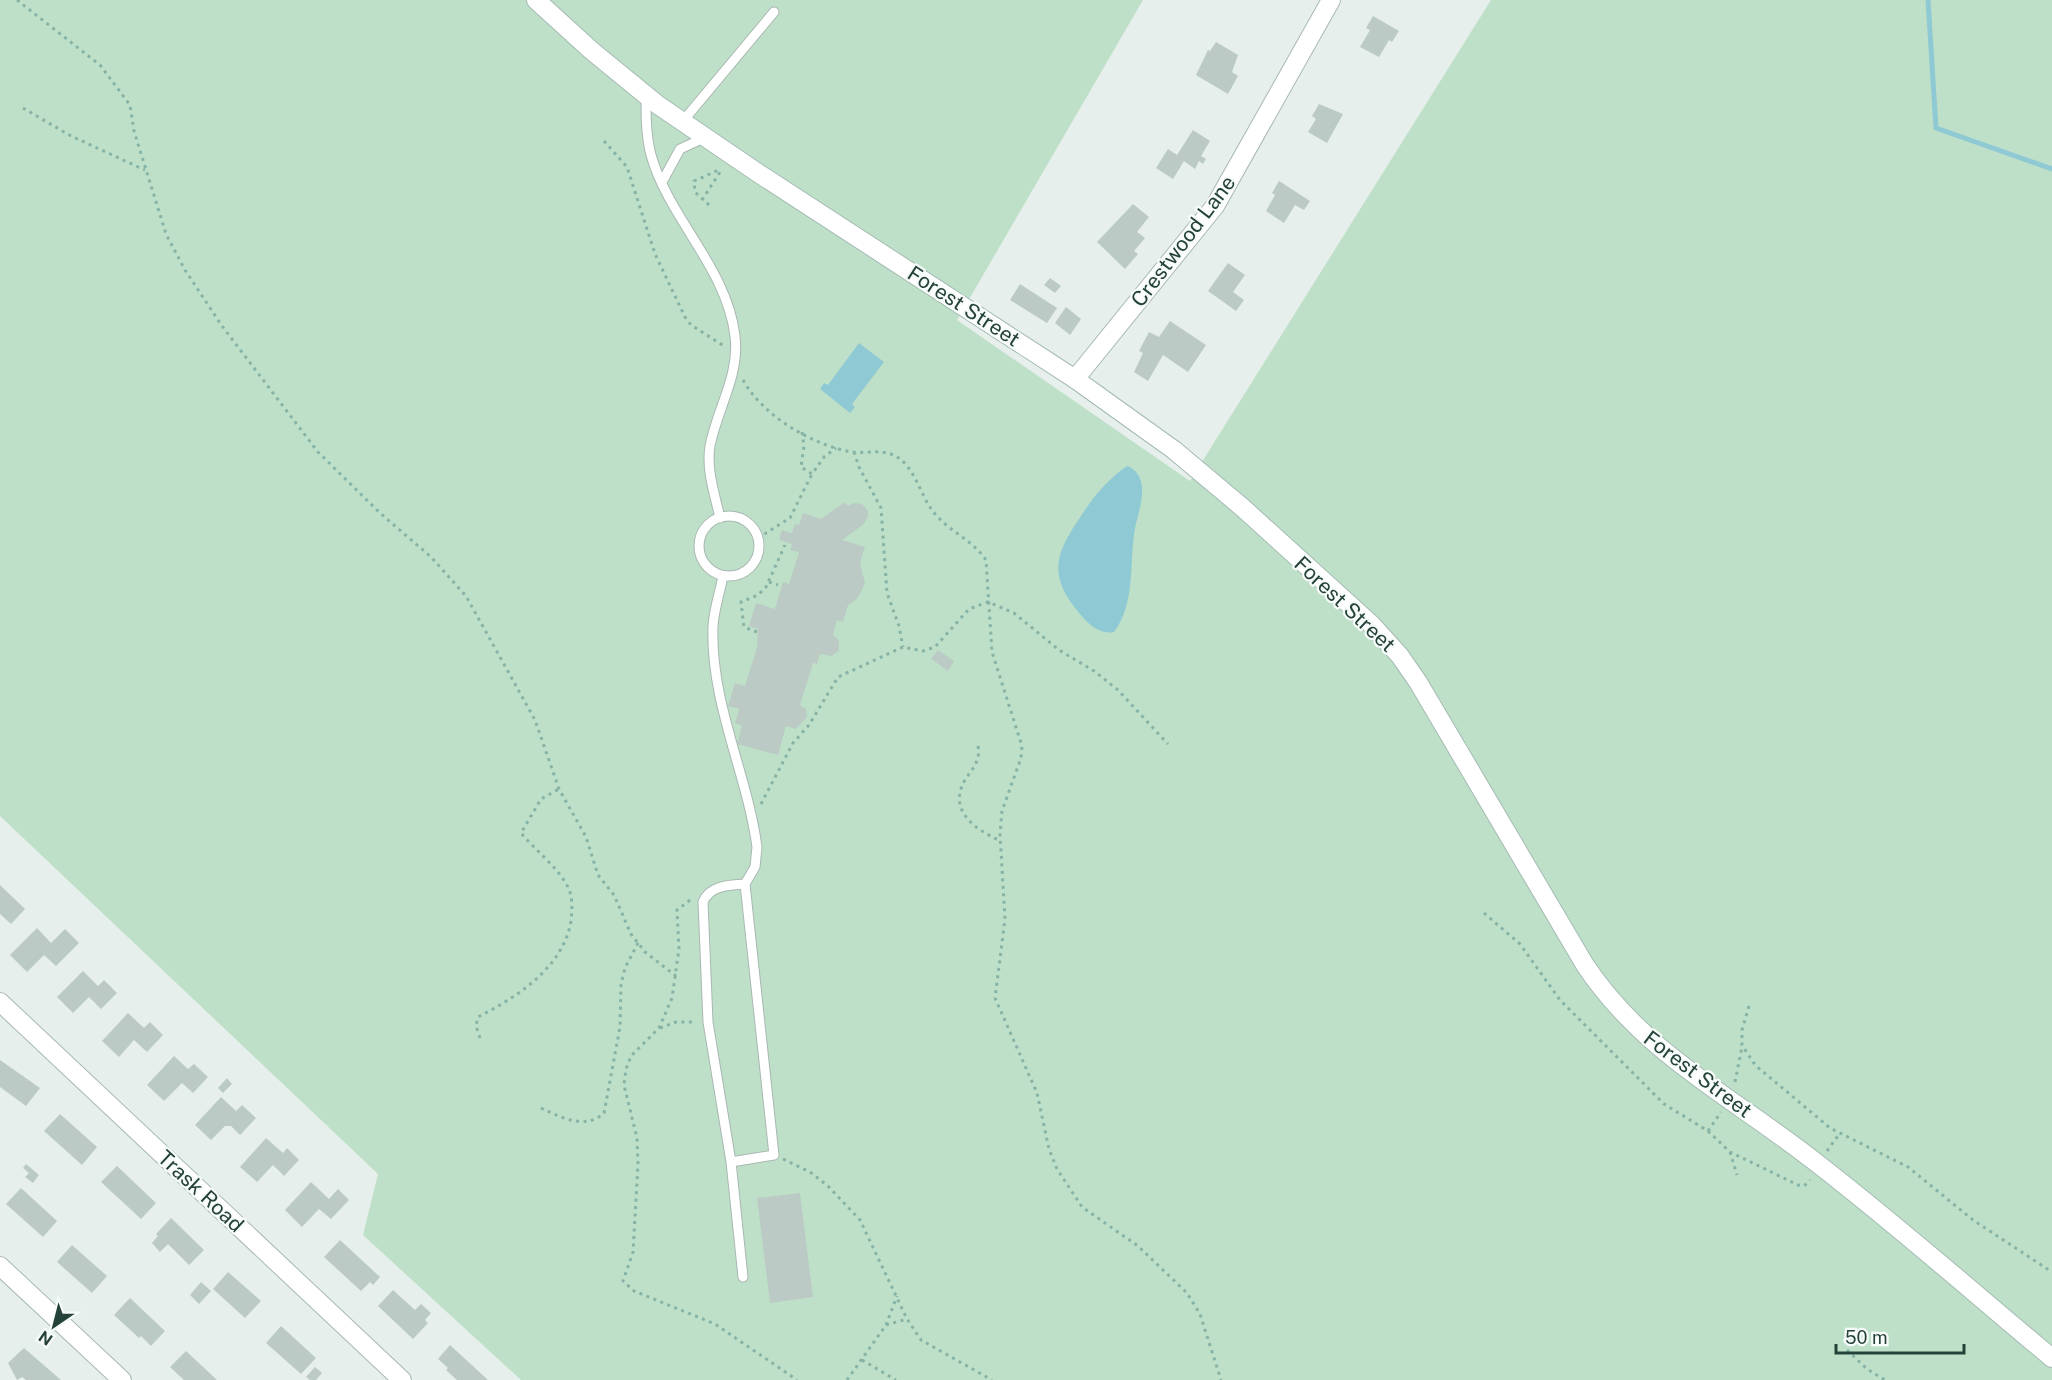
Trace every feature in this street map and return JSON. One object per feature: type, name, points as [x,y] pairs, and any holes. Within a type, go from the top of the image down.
[{"type":"street","name":"Forest Street","points":[[537,0],[646,96],[732,156],[1075,379],[1203,473],[1388,642],[1434,707],[1602,990],[1656,1047],[1819,1164],[2052,1358]]},
{"type":"street","name":"Crestwood Lane","points":[[1075,379],[1215,206],[1331,0]]},
{"type":"street","name":"Trask Road","points":[[0,1002],[402,1380]]},
{"type":"street","points":[[0,1266],[122,1380]]},
{"type":"lane","points":[[683,121],[774,12]]},
{"type":"lane","points":[[646,96],[647,135],[651,156],[662,182],[727,301],[736,337],[735,367],[709,454],[710,474],[720,518]]},
{"type":"lane","points":[[662,182],[680,149],[706,137]]},
{"type":"lane","points":[[734,516],[744,520],[752,526],[758,538],[759,554],[748,570],[740,575],[723,576],[711,571],[704,563],[699,544],[707,526],[720,518],[734,516]]},
{"type":"lane","points":[[723,576],[713,625],[715,656],[723,708],[752,821],[757,859],[746,884],[774,1155],[731,1162]]},
{"type":"lane","points":[[743,1277],[731,1162],[708,1022],[704,899],[711,891],[724,886],[746,884]]},
{"type":"path","points":[[17,0],[100,65],[130,105],[134,131],[166,234],[185,270],[222,326],[318,452],[380,513],[431,556],[466,596],[535,720],[559,789],[586,837],[598,875],[614,896],[624,920],[638,943],[645,952],[676,976]]},
{"type":"path","points":[[23,108],[71,136],[146,170]]},
{"type":"path","points":[[604,141],[627,166],[655,254],[685,317],[692,325],[726,348],[735,367],[758,402],[786,425],[836,448],[854,452],[891,453],[905,464],[933,512],[986,560],[994,664],[1022,746],[1021,758],[1002,812],[1001,841],[1005,919],[995,998],[1037,1093],[1049,1149],[1057,1169],[1082,1207],[1138,1246],[1187,1293],[1200,1314],[1221,1380]]},
{"type":"path","points":[[709,205],[693,188],[694,181],[723,168],[732,156]]},
{"type":"path","points":[[702,200],[719,174]]},
{"type":"path","points":[[802,432],[801,467],[812,474]]},
{"type":"path","points":[[758,538],[790,518],[812,474],[824,457],[836,448]]},
{"type":"path","points":[[854,452],[859,467],[881,508],[887,592],[899,626],[903,647]]},
{"type":"path","points":[[757,632],[744,627],[741,602],[758,595],[769,582],[785,545]]},
{"type":"path","points":[[769,582],[778,585]]},
{"type":"path","points":[[752,821],[793,743],[809,725],[838,677],[903,647],[923,651],[934,647],[969,609],[988,602],[1014,614],[1059,650],[1118,690],[1168,744]]},
{"type":"path","points":[[978,746],[978,759],[960,793],[960,806],[964,816],[976,829],[1001,841]]},
{"type":"path","points":[[480,1038],[476,1026],[478,1017],[514,998],[544,972],[566,941],[572,901],[568,889],[521,833],[541,799],[559,789]]},
{"type":"path","points":[[690,900],[677,910],[679,950],[672,998],[659,1028],[631,1056],[626,1069],[624,1085],[637,1138],[638,1164],[634,1196],[633,1252],[623,1281],[634,1291],[715,1324],[797,1380]]},
{"type":"path","points":[[1484,913],[1520,944],[1560,1000],[1664,1104],[1708,1131],[1730,1152],[1804,1186],[1809,1182],[1840,1133]]},
{"type":"path","points":[[541,1108],[583,1122],[597,1120],[604,1113],[620,1027],[621,984],[625,968],[638,943]]},
{"type":"path","points":[[1749,1006],[1742,1038],[1742,1046],[1749,1059],[1830,1128],[1908,1167],[1973,1220],[2052,1272]]},
{"type":"path","points":[[659,1028],[676,1022],[708,1022]]},
{"type":"path","points":[[1730,1152],[1737,1175]]},
{"type":"path","points":[[774,1155],[810,1172],[837,1195],[860,1220],[907,1319],[921,1340],[992,1380]]},
{"type":"path","points":[[848,1380],[869,1346],[886,1325],[897,1294]]},
{"type":"path","points":[[886,1325],[907,1319]]},
{"type":"path","points":[[1847,1350],[1867,1369],[1886,1380]]},
{"type":"path","points":[[862,1360],[896,1380]]},
{"type":"green space","points":[[0,0],[1143,0],[957,320],[1190,481],[1491,0],[2052,0],[2052,1380],[521,1380],[363,1235],[378,1174],[0,816]]},
{"type":"water","points":[[859,343],[884,362],[852,404],[855,407],[850,413],[820,389],[824,383],[828,385]]},
{"type":"water","points":[[1127,466],[1135,471],[1142,487],[1133,541],[1129,595],[1121,621],[1114,632],[1104,632],[1083,618],[1070,600],[1063,588],[1058,565],[1065,542],[1086,509],[1107,483]]},
{"type":"building","points":[[1373,16],[1399,31],[1392,42],[1389,40],[1379,57],[1360,47],[1370,30],[1366,28]]},
{"type":"building","points":[[1216,42],[1238,55],[1232,72],[1238,76],[1228,94],[1196,75],[1208,50],[1210,51]]},
{"type":"building","points":[[1319,104],[1343,114],[1327,143],[1308,132],[1316,119],[1312,116]]},
{"type":"building","points":[[1193,130],[1210,141],[1201,156],[1206,159],[1203,164],[1199,161],[1195,169],[1184,161],[1173,179],[1156,168],[1168,149],[1177,155]]},
{"type":"building","points":[[1279,181],[1310,201],[1304,210],[1295,205],[1284,223],[1266,211],[1275,195],[1272,193]]},
{"type":"building","points":[[1133,204],[1149,217],[1137,232],[1145,238],[1134,251],[1138,254],[1125,269],[1097,242]]},
{"type":"building","points":[[1228,263],[1245,275],[1233,292],[1244,300],[1236,311],[1208,291]]},
{"type":"building","points":[[1050,278],[1061,286],[1055,293],[1044,285]]},
{"type":"building","points":[[1020,284],[1057,308],[1047,323],[1010,300]]},
{"type":"building","points":[[1066,307],[1081,319],[1070,335],[1055,323]]},
{"type":"building","points":[[1170,321],[1206,345],[1188,372],[1163,355],[1148,381],[1134,372],[1143,353],[1139,351],[1149,332],[1159,337]]},
{"type":"building","points":[[845,502],[848,506],[854,503],[862,504],[868,511],[868,516],[864,524],[842,540],[865,547],[860,563],[865,583],[858,598],[848,605],[843,622],[837,620],[833,635],[839,640],[839,650],[832,656],[820,654],[817,664],[813,663],[800,705],[806,709],[807,717],[796,729],[786,726],[778,755],[737,744],[742,726],[735,723],[739,709],[728,706],[735,683],[745,686],[757,647],[758,629],[749,626],[756,603],[775,609],[783,582],[789,584],[799,552],[790,550],[792,544],[779,540],[782,530],[792,533],[795,524],[799,525],[803,513],[821,519]]},
{"type":"building","points":[[938,650],[954,661],[948,671],[931,659]]},
{"type":"building","points":[[0,885],[25,909],[11,924],[0,914]]},
{"type":"building","points":[[37,928],[51,943],[65,929],[79,943],[56,966],[44,955],[27,972],[10,955]]},
{"type":"building","points":[[83,971],[98,986],[104,980],[117,993],[101,1009],[89,997],[73,1013],[57,997]]},
{"type":"building","points":[[128,1013],[144,1028],[150,1022],[163,1035],[147,1052],[134,1040],[119,1057],[102,1041]]},
{"type":"building","points":[[174,1056],[188,1069],[194,1064],[208,1077],[193,1093],[182,1083],[164,1101],[147,1085]]},
{"type":"building","points":[[0,1060],[40,1088],[26,1106],[0,1087]]},
{"type":"building","points":[[227,1078],[232,1084],[223,1093],[218,1088]]},
{"type":"building","points":[[221,1097],[236,1111],[242,1105],[256,1118],[240,1135],[231,1126],[225,1126],[211,1140],[195,1125]]},
{"type":"building","points":[[60,1114],[97,1147],[82,1165],[44,1131]]},
{"type":"building","points":[[266,1138],[283,1153],[287,1148],[299,1160],[284,1176],[273,1165],[257,1182],[240,1167]]},
{"type":"building","points":[[26,1164],[39,1175],[33,1183],[25,1177],[29,1173],[23,1168]]},
{"type":"building","points":[[117,1166],[156,1203],[141,1219],[101,1182]]},
{"type":"building","points":[[311,1182],[329,1199],[338,1189],[349,1200],[331,1219],[319,1209],[302,1227],[285,1210]]},
{"type":"building","points":[[21,1188],[57,1221],[43,1237],[6,1204]]},
{"type":"building","points":[[800,1193],[813,1297],[770,1303],[757,1198]]},
{"type":"building","points":[[171,1218],[204,1250],[189,1265],[168,1244],[160,1252],[152,1243],[158,1236],[156,1234]]},
{"type":"building","points":[[340,1240],[380,1277],[373,1285],[370,1282],[361,1291],[324,1257]]},
{"type":"building","points":[[72,1245],[107,1276],[92,1293],[57,1262]]},
{"type":"building","points":[[228,1272],[261,1301],[245,1318],[213,1289]]},
{"type":"building","points":[[201,1282],[211,1291],[199,1304],[190,1295]]},
{"type":"building","points":[[393,1290],[415,1310],[421,1304],[431,1313],[425,1320],[428,1323],[413,1339],[378,1306]]},
{"type":"building","points":[[130,1298],[165,1331],[151,1346],[114,1315]]},
{"type":"building","points":[[281,1326],[316,1358],[301,1374],[266,1343]]},
{"type":"building","points":[[450,1345],[488,1380],[457,1380],[446,1370],[448,1368],[438,1359]]},
{"type":"building","points":[[24,1348],[61,1380],[26,1380],[22,1377],[17,1380],[8,1363]]},
{"type":"building","points":[[186,1351],[217,1380],[184,1380],[170,1367]]},
{"type":"building","points":[[315,1367],[322,1373],[316,1380],[310,1380],[306,1377]]},
{"type":"waterway","points":[[1928,0],[1936,128],[2052,169]]}]
